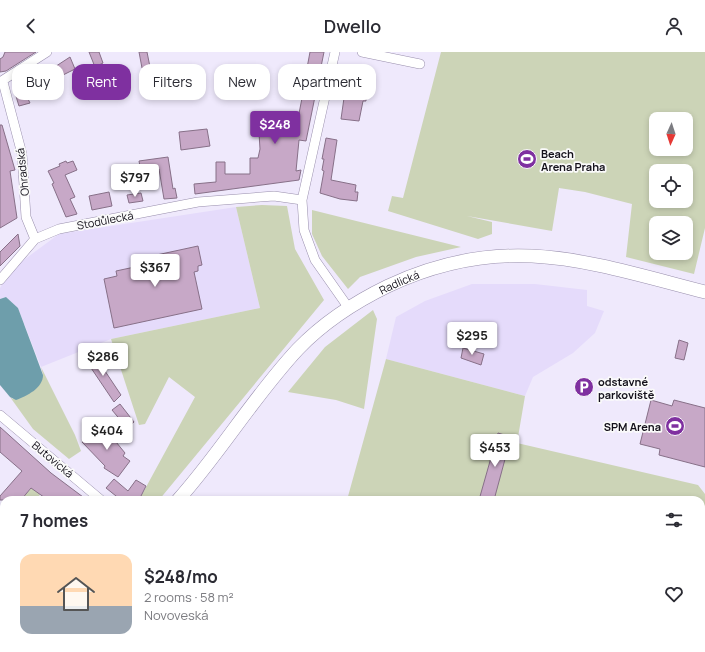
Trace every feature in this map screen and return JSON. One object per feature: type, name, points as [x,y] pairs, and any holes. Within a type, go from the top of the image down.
[{"type":"main road","name":"Radlická","points":[[181,496],[286,362],[310,337],[348,307],[417,273],[457,262],[513,255],[574,260],[705,292]]},
{"type":"street","points":[[1,82],[47,52]]},
{"type":"street","points":[[335,52],[302,200],[304,230],[315,260],[348,307]]},
{"type":"street","points":[[362,52],[420,64]]},
{"type":"street","name":"Ohradská","points":[[1,82],[22,154],[26,217],[35,239]]},
{"type":"street","name":"Stodůlecká","points":[[0,280],[35,239],[60,229],[198,202],[274,196],[302,200]]},
{"type":"street","name":"Butovická","points":[[0,410],[2,417],[96,496]]},
{"type":"shaded area","points":[[236,207],[260,308],[111,339],[41,367],[18,308],[6,297],[0,299],[0,288],[8,275],[21,262],[59,234]]},
{"type":"shaded area","points":[[472,284],[535,284],[587,290],[587,306],[604,311],[595,333],[573,353],[533,377],[525,396],[386,359],[396,317],[425,301]]},
{"type":"green space","points":[[441,52],[705,52],[705,228],[694,274],[626,257],[632,204],[585,192],[559,188],[552,231],[467,216],[492,222],[492,234],[478,239],[388,211],[392,196],[403,198]]},
{"type":"green space","points":[[262,205],[287,206],[295,249],[324,300],[162,496],[141,496],[195,397],[169,377],[145,424],[139,425],[111,339],[260,308],[236,207]]},
{"type":"green space","points":[[312,210],[461,247],[416,257],[360,277],[348,289],[322,256],[312,234]]},
{"type":"green space","points":[[373,310],[377,319],[364,409],[336,400],[288,392],[325,347]]},
{"type":"green space","points":[[386,359],[525,396],[517,443],[698,485],[705,494],[705,496],[348,496]]},
{"type":"green space","points":[[41,367],[75,435],[81,451],[69,459],[33,429],[10,397],[13,399],[43,375]]},
{"type":"green space","points":[[47,470],[54,476],[39,496],[24,496]]},
{"type":"water","points":[[6,297],[18,308],[43,375],[40,384],[34,391],[16,400],[10,397],[0,385],[0,299]]},
{"type":"building","points":[[5,52],[36,52],[17,64],[12,64],[12,67],[6,71],[0,72],[0,59],[3,57]]},
{"type":"building","points":[[89,52],[99,52],[103,63],[94,64]]},
{"type":"building","points":[[139,52],[147,52],[149,64],[141,64]]},
{"type":"building","points":[[310,52],[324,52],[322,64],[308,64]]},
{"type":"building","points":[[70,57],[73,64],[72,70],[64,74],[64,64],[59,64]]},
{"type":"building","points":[[17,100],[28,100],[30,103],[19,106]]},
{"type":"building","points":[[302,100],[314,100],[306,141],[299,140],[296,171],[301,170],[299,180],[195,194],[194,184],[216,182],[216,162],[225,162],[225,174],[250,174],[250,158],[258,158],[260,149],[259,133],[287,135],[287,132],[295,134]]},
{"type":"building","points":[[344,100],[366,100],[363,101],[359,121],[341,119]]},
{"type":"building","points":[[0,125],[2,125],[15,170],[10,171],[17,218],[0,228]]},
{"type":"building","points":[[207,129],[210,146],[181,150],[179,132]]},
{"type":"building","points":[[326,138],[337,140],[331,180],[356,185],[355,192],[358,192],[357,201],[340,199],[320,193],[324,171],[322,170],[324,159],[322,159]]},
{"type":"building","points":[[168,157],[173,189],[175,188],[177,198],[164,199],[159,169],[141,172],[139,161]]},
{"type":"building","points":[[66,161],[67,163],[73,161],[77,170],[65,175],[75,197],[70,199],[77,214],[66,217],[52,184],[54,183],[48,171],[60,166],[59,164]]},
{"type":"building","points":[[109,192],[112,206],[92,210],[89,196]]},
{"type":"building","points":[[141,193],[143,201],[129,203],[127,195]]},
{"type":"building","points":[[18,234],[20,246],[0,266],[0,252]]},
{"type":"building","points":[[198,246],[202,265],[198,266],[198,271],[194,272],[202,309],[114,328],[104,279],[117,276],[116,271],[144,265],[143,260],[152,258],[152,256]]},
{"type":"building","points":[[679,340],[688,343],[684,360],[675,358]]},
{"type":"building","points":[[463,348],[484,354],[481,365],[461,358]]},
{"type":"building","points":[[93,353],[121,395],[114,402],[85,359]]},
{"type":"building","name":"SPM Arena","points":[[651,400],[672,406],[674,400],[705,408],[705,467],[659,455],[660,449],[640,444]]},
{"type":"building","points":[[120,404],[134,422],[127,428],[112,410]]},
{"type":"building","points":[[103,426],[125,453],[123,456],[130,461],[118,477],[104,468],[105,466],[82,442]]},
{"type":"building","points":[[0,427],[51,473],[82,496],[42,496],[31,488],[24,496],[0,496],[22,471],[0,452]]},
{"type":"building","points":[[498,433],[511,437],[495,496],[480,496]]},
{"type":"building","points":[[114,479],[128,491],[136,480],[146,486],[141,496],[116,496],[106,488]]},
{"type":"place","name":"Beach Arena Praha","points":[[527,159]]},
{"type":"place","name":"odstavné parkoviště","points":[[584,387]]},
{"type":"place","name":"SPM Arena","points":[[675,426]]}]
